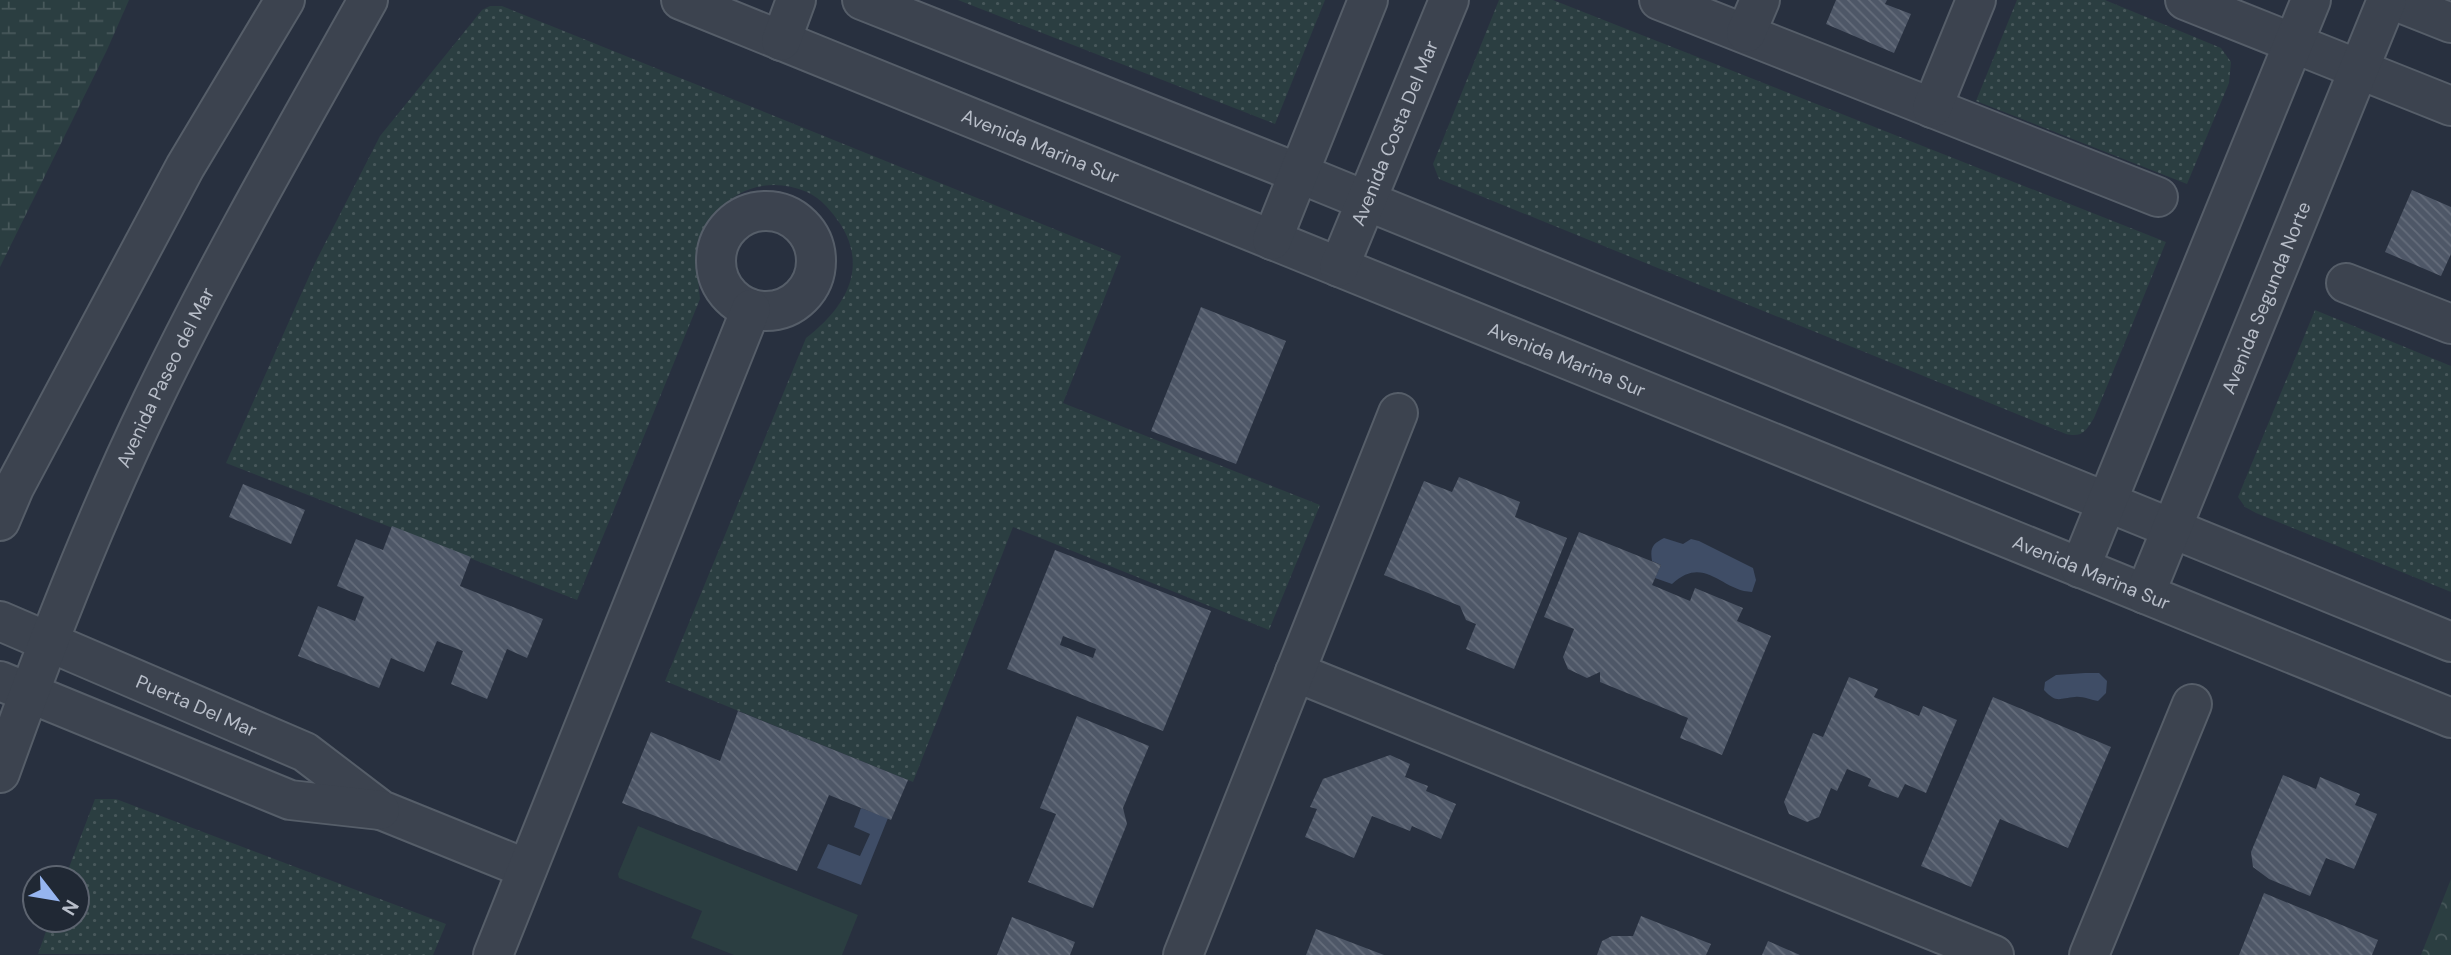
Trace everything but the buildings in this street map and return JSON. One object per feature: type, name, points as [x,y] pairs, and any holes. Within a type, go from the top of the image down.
[{"type":"street","points":[[0,521],[14,488],[186,167],[285,0]]},
{"type":"street","name":"Avenida Paseo del Mar","points":[[0,773],[14,687],[49,642],[83,556],[152,402],[252,207],[368,0]]},
{"type":"street","points":[[781,41],[796,0]]},
{"type":"street","points":[[862,0],[1368,201],[2451,642]]},
{"type":"street","points":[[1272,240],[1368,0]]},
{"type":"street","name":"Avenida Costa Del Mar","points":[[1339,267],[1449,0]]},
{"type":"street","points":[[1659,0],[1753,17],[1932,108],[2158,197]]},
{"type":"street","points":[[1932,108],[1976,0]]},
{"type":"street","points":[[2185,0],[2451,106]]},
{"type":"street","points":[[2080,568],[2311,0]]},
{"type":"street","name":"Avenida Segunda Norte","points":[[2145,594],[2387,0]]},
{"type":"street","points":[[2393,0],[2451,23]]},
{"type":"street","name":"Avenida Marina Sur","points":[[703,4],[781,41],[2451,718]]},
{"type":"street","points":[[2346,283],[2451,324]]},
{"type":"street","points":[[493,955],[751,309]]},
{"type":"street","points":[[1183,955],[1398,413]]},
{"type":"street","name":"Puerta Del Mar","points":[[0,621],[305,752],[381,810],[527,869]]},
{"type":"street","points":[[1295,672],[1994,955]]},
{"type":"street","name":"Puerta Del Mar","points":[[14,687],[290,800],[381,810]]},
{"type":"street","points":[[2089,955],[2192,704]]},
{"type":"green space","points":[[0,0],[129,0],[0,267]]},
{"type":"green space","points":[[958,0],[1325,0],[1275,124]]},
{"type":"green space","points":[[1499,0],[1553,0],[2166,242],[2088,427],[2080,434],[2066,434],[1439,179],[1433,164]]},
{"type":"green space","points":[[2017,0],[2105,0],[2221,48],[2231,62],[2229,83],[2187,184],[1976,101]]},
{"type":"green space","points":[[490,6],[502,6],[1121,256],[1063,403],[1320,505],[1269,630],[1013,527],[913,782],[665,681],[806,338],[841,302],[852,273],[853,258],[841,225],[817,198],[793,187],[766,185],[740,193],[719,210],[704,233],[698,263],[700,299],[577,600],[226,463],[315,263],[380,136],[482,10]]},
{"type":"green space","points":[[2315,310],[2451,366],[2451,592],[2256,513],[2245,507],[2238,497]]},
{"type":"green space","points":[[95,799],[116,799],[446,924],[433,955],[38,954],[45,934],[91,934],[91,864],[70,864]]},
{"type":"green space","points":[[638,826],[858,915],[842,955],[734,955],[691,938],[702,911],[619,878],[618,874]]},
{"type":"green space","points":[[2451,879],[2451,955],[2421,955]]},
{"type":"water","points":[[1664,538],[1683,544],[1691,539],[1699,541],[1753,568],[1756,580],[1752,592],[1741,590],[1704,573],[1694,572],[1672,584],[1655,578],[1661,565],[1652,561],[1652,550],[1654,544]]},
{"type":"water","points":[[2099,673],[2107,681],[2106,693],[2098,701],[2078,697],[2055,699],[2044,690],[2045,682],[2056,675]]},
{"type":"water","points":[[861,808],[888,818],[861,885],[817,868],[828,844],[860,856],[870,834],[854,827]]}]
